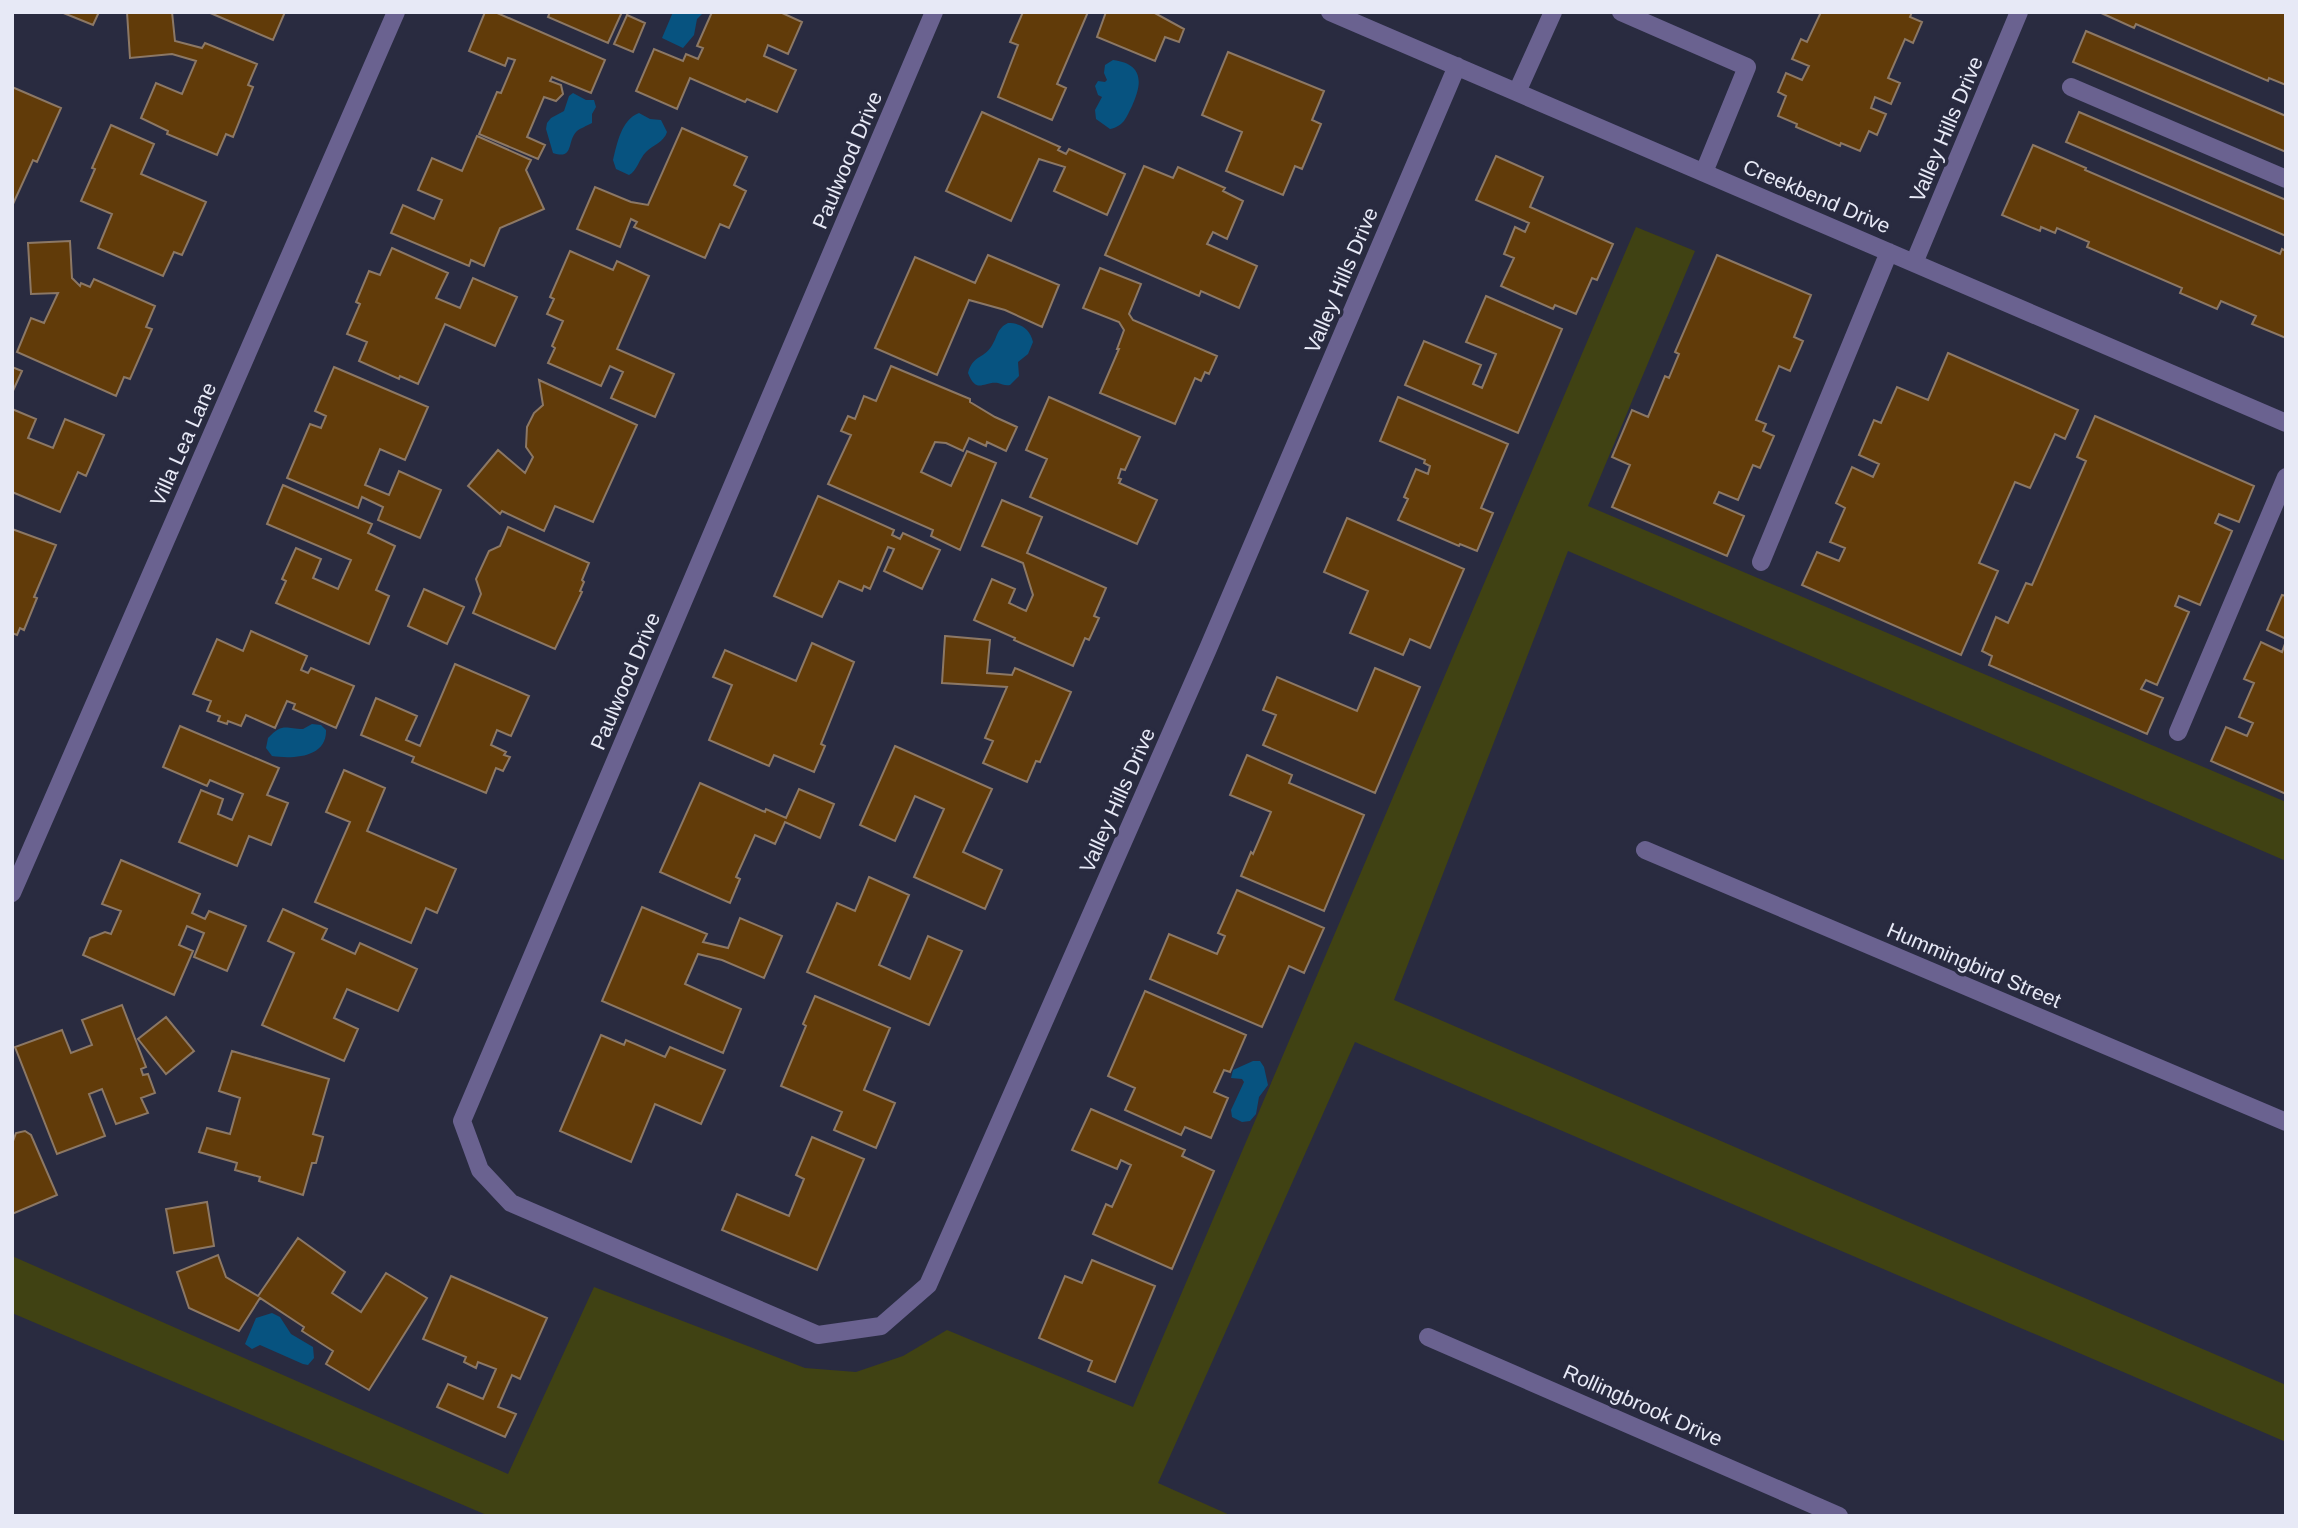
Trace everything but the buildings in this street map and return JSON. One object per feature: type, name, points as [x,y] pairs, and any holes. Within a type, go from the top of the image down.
[{"type":"street","name":"Villa Lea Lane","points":[[12,893],[396,12]]},
{"type":"street","name":"Paulwood Drive","points":[[668,1270],[511,1202],[480,1170],[462,1121],[934,12]]},
{"type":"street","name":"Creekbend Drive","points":[[1330,12],[2286,423]]},
{"type":"street","points":[[1517,92],[1553,12]]},
{"type":"street","points":[[1621,12],[1747,67],[1704,172]]},
{"type":"street","name":"Valley Hills Drive","points":[[1914,263],[2020,12]]},
{"type":"street","name":"Valley Hills Drive","points":[[668,1270],[818,1335],[881,1325],[928,1285],[1208,651],[1457,66]]},
{"type":"street","points":[[2071,87],[2286,179]]},
{"type":"street","points":[[1761,562],[1889,252]]},
{"type":"street","points":[[2178,732],[2286,477]]},
{"type":"street","name":"Hummingbird Street","points":[[1645,850],[2286,1122]]},
{"type":"street","name":"Rollingbrook Drive","points":[[1428,1337],[1839,1516]]},
{"type":"shaded area","points":[[1636,227],[1695,251],[1588,506],[2286,802],[2286,861],[1568,551],[1394,1000],[2286,1385],[2286,1442],[1355,1042],[1158,1483],[1232,1516],[489,1516],[12,1313],[12,1256],[508,1474],[594,1287],[805,1368],[856,1372],[903,1356],[947,1330],[1133,1407]]},
{"type":"water","points":[[673,12],[704,12],[697,19],[694,35],[683,48],[662,38]]},
{"type":"water","points":[[1113,60],[1130,65],[1139,82],[1136,97],[1126,118],[1122,124],[1110,129],[1096,119],[1095,110],[1102,97],[1098,95],[1095,86],[1098,81],[1107,80],[1105,65]]},
{"type":"water","points":[[573,93],[586,100],[594,100],[596,107],[592,114],[592,123],[576,132],[567,152],[560,155],[553,153],[546,129],[547,123],[564,111],[569,96]]},
{"type":"water","points":[[639,113],[650,119],[661,120],[667,132],[661,141],[646,152],[629,175],[616,169],[613,160],[624,127]]},
{"type":"water","points":[[1008,323],[1024,328],[1033,342],[1028,354],[1018,362],[1019,376],[1010,385],[974,384],[968,373],[970,367],[988,351],[999,331]]},
{"type":"water","points":[[312,724],[321,725],[326,730],[325,739],[315,751],[307,755],[280,757],[272,756],[266,748],[268,738],[277,730],[303,729]]},
{"type":"water","points":[[1253,1061],[1260,1061],[1264,1067],[1268,1085],[1259,1097],[1256,1114],[1250,1121],[1242,1122],[1232,1117],[1231,1110],[1244,1082],[1242,1079],[1231,1078],[1233,1070]]},
{"type":"water","points":[[272,1313],[280,1317],[291,1334],[313,1347],[314,1358],[308,1365],[260,1345],[252,1349],[245,1344],[256,1318]]}]
